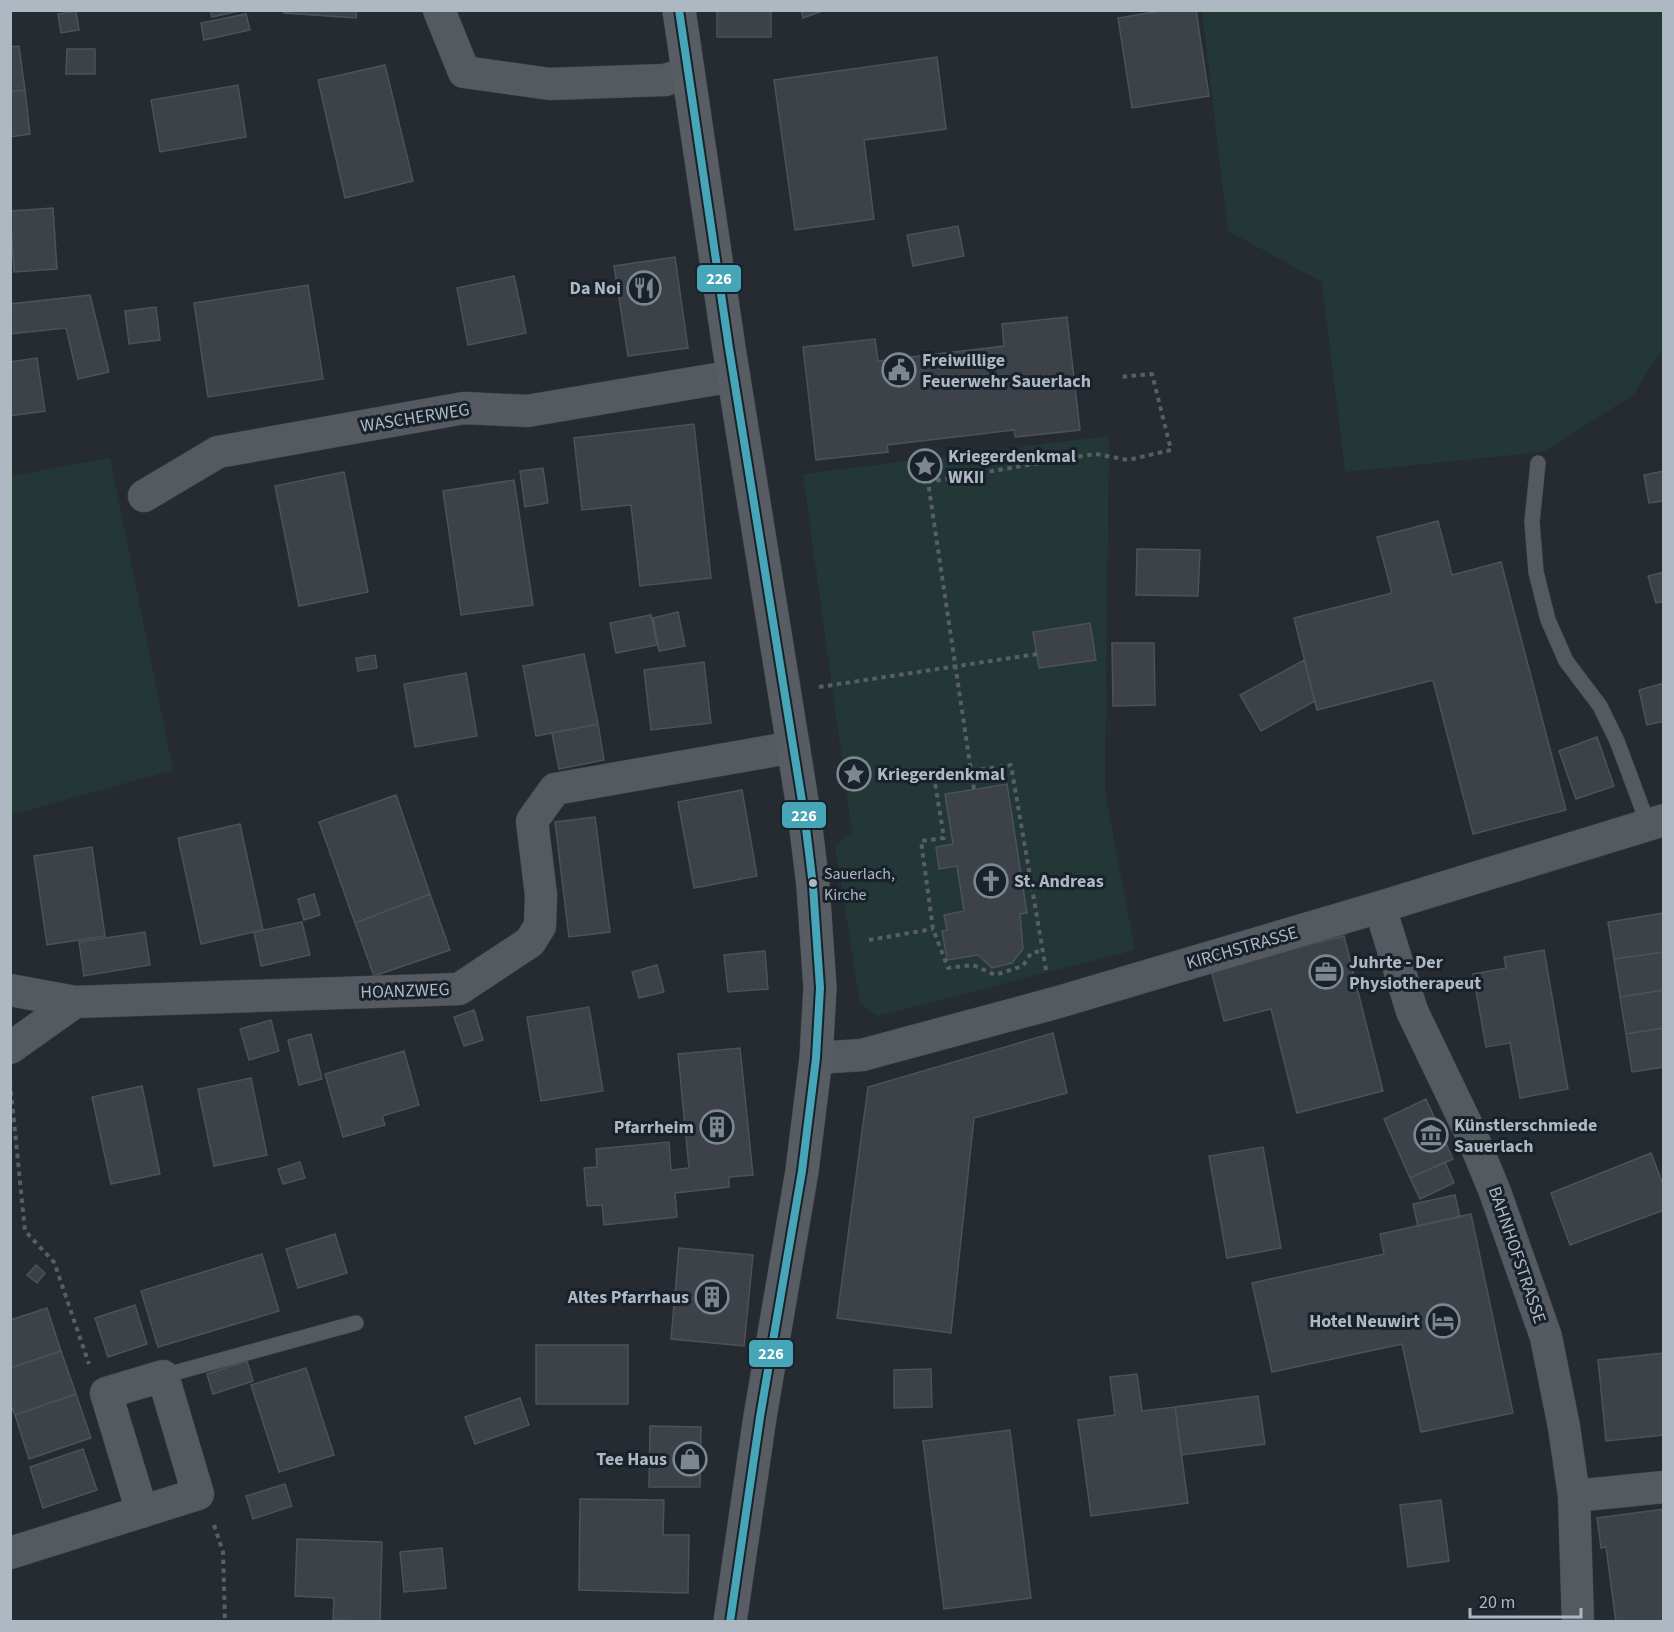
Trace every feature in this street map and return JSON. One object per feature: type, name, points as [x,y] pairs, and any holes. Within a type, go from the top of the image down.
[{"type":"main road","points":[[679,10],[734,376],[794,747],[813,886],[820,988],[816,1058],[802,1171],[760,1417],[730,1622]]},
{"type":"street","points":[[439,10],[464,72],[550,84],[665,80],[687,74]]},
{"type":"street","name":"WASCHERWEG","points":[[144,496],[218,452],[464,408],[527,411],[734,376]]},
{"type":"street","name":"HOANZWEG","points":[[10,990],[75,1002],[459,989],[530,942],[540,926],[541,895],[532,821],[555,789],[794,747]]},
{"type":"street","name":"KIRCHSTRASSE","points":[[816,1058],[862,1055],[1055,1003],[1656,822]]},
{"type":"street","name":"BAHNHOFSTRASSE","points":[[1380,907],[1412,1011],[1472,1136],[1495,1192],[1546,1337],[1564,1428],[1574,1496],[1578,1622]]},
{"type":"street","points":[[10,1048],[75,1002]]},
{"type":"street","points":[[10,1553],[142,1512],[198,1494],[163,1376],[106,1393],[142,1512]]},
{"type":"street","points":[[1574,1496],[1664,1487]]},
{"type":"lane","points":[[1538,463],[1532,522],[1536,573],[1548,620],[1566,661],[1600,706],[1656,822]]},
{"type":"lane","points":[[163,1376],[356,1323]]},
{"type":"path","points":[[974,789],[928,482],[1096,454],[1128,460],[1171,450],[1152,374],[1119,377]]},
{"type":"path","points":[[832,685],[1037,654]]},
{"type":"path","points":[[1041,951],[1031,953],[1023,966],[995,975],[973,965],[948,968],[933,929],[921,841],[944,838],[934,777],[1011,765],[1044,962]]},
{"type":"path","points":[[869,940],[933,929]]},
{"type":"path","points":[[10,1082],[25,1231],[54,1262],[94,1381],[106,1393]]},
{"type":"path","points":[[198,1494],[209,1508],[223,1552],[225,1622]]},
{"type":"green space","points":[[1202,11],[1663,11],[1663,348],[1633,395],[1543,452],[1345,472],[1322,282],[1228,231]]},
{"type":"green space","points":[[1109,436],[1105,791],[1135,950],[877,1016],[860,1003],[835,846],[852,832],[803,474]]},
{"type":"green space","points":[[110,458],[173,770],[11,815],[11,476]]},
{"type":"building","points":[[210,10],[244,10],[212,17]]},
{"type":"building","points":[[284,10],[357,10],[356,18],[284,13]]},
{"type":"building","points":[[717,10],[771,10],[771,37],[717,37]]},
{"type":"building","points":[[801,10],[825,10],[803,18]]},
{"type":"building","points":[[1166,10],[1196,10],[1209,96],[1132,108],[1118,18]]},
{"type":"building","points":[[76,11],[79,30],[61,33],[58,14]]},
{"type":"building","points":[[246,14],[250,30],[204,40],[201,23]]},
{"type":"building","points":[[19,46],[25,90],[10,92],[10,47]]},
{"type":"building","points":[[67,49],[95,49],[95,74],[66,74]]},
{"type":"building","points":[[937,57],[946,129],[864,140],[874,219],[795,230],[774,80]]},
{"type":"building","points":[[385,65],[413,181],[345,198],[318,80]]},
{"type":"building","points":[[238,85],[246,137],[160,152],[151,100]]},
{"type":"building","points":[[25,90],[30,134],[10,137],[10,92]]},
{"type":"building","points":[[53,208],[57,269],[14,272],[10,211]]},
{"type":"building","points":[[958,226],[964,256],[913,266],[907,235]]},
{"type":"building","points":[[675,257],[688,348],[628,356],[614,266]]},
{"type":"building","points":[[514,276],[526,333],[468,345],[457,288]]},
{"type":"building","points":[[308,285],[323,379],[208,397],[194,303]]},
{"type":"building","points":[[90,295],[109,372],[78,379],[66,328],[10,334],[10,304]]},
{"type":"building","points":[[156,307],[160,340],[129,344],[125,311]]},
{"type":"building","points":[[1067,317],[1080,430],[1015,437],[1014,430],[887,445],[888,452],[816,460],[803,347],[875,339],[878,361],[1004,346],[1002,324]]},
{"type":"building","points":[[37,358],[45,411],[10,416],[10,362]]},
{"type":"building","points":[[694,424],[711,578],[640,586],[631,505],[582,510],[574,438]]},
{"type":"building","points":[[543,468],[548,503],[525,507],[520,471]]},
{"type":"building","points":[[1664,471],[1664,501],[1649,503],[1644,475]]},
{"type":"building","points":[[344,472],[368,592],[299,606],[275,486]]},
{"type":"building","points":[[514,480],[533,605],[461,615],[443,491]]},
{"type":"building","points":[[1438,521],[1452,575],[1501,562],[1566,810],[1473,834],[1433,680],[1317,710],[1294,618],[1392,593],[1377,537]]},
{"type":"building","points":[[1137,549],[1200,550],[1198,596],[1136,595]]},
{"type":"building","points":[[1664,572],[1664,601],[1656,603],[1648,576]]},
{"type":"building","points":[[678,612],[685,646],[659,651],[653,618]]},
{"type":"building","points":[[651,615],[657,645],[616,653],[610,623]]},
{"type":"building","points":[[1090,623],[1096,660],[1039,668],[1033,632]]},
{"type":"building","points":[[1112,643],[1154,643],[1155,705],[1113,706]]},
{"type":"building","points":[[584,654],[598,724],[536,736],[523,666]]},
{"type":"building","points":[[375,655],[377,668],[358,671],[356,658]]},
{"type":"building","points":[[1304,660],[1315,701],[1261,731],[1240,695]]},
{"type":"building","points":[[704,662],[711,723],[651,730],[644,670]]},
{"type":"building","points":[[466,673],[477,736],[415,747],[404,684]]},
{"type":"building","points":[[1664,683],[1664,721],[1647,725],[1639,690]]},
{"type":"building","points":[[598,724],[604,760],[559,769],[552,733]]},
{"type":"building","points":[[1597,737],[1614,786],[1576,799],[1559,751]]},
{"type":"building","name":"St. Andreas","points":[[1007,784],[1027,913],[1020,914],[1023,949],[1012,963],[992,968],[978,955],[947,960],[942,931],[947,930],[944,915],[964,911],[957,866],[939,869],[936,847],[953,844],[945,794]]},
{"type":"building","points":[[742,790],[757,876],[694,888],[678,802]]},
{"type":"building","points":[[396,795],[430,894],[355,923],[319,822]]},
{"type":"building","points":[[595,817],[610,932],[569,937],[555,822]]},
{"type":"building","points":[[240,824],[263,930],[201,944],[178,838]]},
{"type":"building","points":[[92,847],[105,936],[47,945],[34,856]]},
{"type":"building","points":[[314,894],[320,915],[304,920],[298,899]]},
{"type":"building","points":[[430,894],[450,950],[374,976],[355,923]]},
{"type":"building","points":[[1664,913],[1664,952],[1614,959],[1608,922]]},
{"type":"building","points":[[302,922],[310,955],[261,966],[254,932]]},
{"type":"building","points":[[145,932],[150,965],[84,976],[79,942]]},
{"type":"building","points":[[1344,936],[1383,1091],[1297,1113],[1271,1009],[1224,1021],[1211,970]]},
{"type":"building","points":[[1544,950],[1568,1089],[1520,1098],[1510,1043],[1486,1047],[1473,974],[1506,968],[1504,957]]},
{"type":"building","points":[[765,951],[768,989],[728,992],[724,955]]},
{"type":"building","points":[[1664,952],[1664,990],[1620,997],[1614,959]]},
{"type":"building","points":[[657,965],[664,992],[639,998],[632,972]]},
{"type":"building","points":[[1664,990],[1664,1028],[1626,1034],[1620,997]]},
{"type":"building","points":[[589,1007],[603,1091],[541,1101],[527,1017]]},
{"type":"building","points":[[474,1010],[483,1040],[464,1046],[454,1017]]},
{"type":"building","points":[[271,1020],[279,1051],[249,1060],[240,1029]]},
{"type":"building","points":[[1664,1028],[1664,1067],[1632,1072],[1626,1034]]},
{"type":"building","points":[[1053,1033],[1067,1093],[974,1118],[951,1333],[837,1318],[868,1087]]},
{"type":"building","points":[[311,1034],[322,1079],[299,1085],[288,1040]]},
{"type":"building","name":"Pfarrheim","points":[[740,1048],[753,1175],[729,1177],[729,1187],[675,1193],[677,1217],[604,1225],[602,1205],[587,1206],[584,1168],[597,1167],[596,1149],[669,1142],[671,1170],[689,1168],[678,1054]]},
{"type":"building","points":[[404,1051],[419,1105],[382,1116],[385,1125],[343,1137],[325,1074]]},
{"type":"building","points":[[251,1078],[267,1155],[214,1166],[198,1089]]},
{"type":"building","points":[[142,1086],[160,1174],[111,1184],[92,1097]]},
{"type":"building","points":[[1426,1099],[1453,1159],[1410,1178],[1384,1119]]},
{"type":"building","points":[[1263,1147],[1281,1248],[1227,1258],[1209,1156]]},
{"type":"building","points":[[1651,1153],[1664,1187],[1664,1210],[1570,1245],[1551,1193]]},
{"type":"building","points":[[300,1162],[305,1178],[283,1184],[278,1169]]},
{"type":"building","points":[[1445,1162],[1454,1183],[1420,1199],[1410,1178]]},
{"type":"building","points":[[1455,1195],[1460,1217],[1418,1226],[1413,1204]]},
{"type":"building","points":[[1471,1214],[1513,1413],[1421,1432],[1402,1344],[1272,1372],[1252,1283],[1384,1254],[1380,1234]]},
{"type":"building","points":[[335,1234],[347,1273],[298,1288],[286,1249]]},
{"type":"building","name":"Altes Pfarrhaus","points":[[679,1248],[753,1255],[744,1346],[671,1339]]},
{"type":"building","points":[[262,1254],[279,1311],[158,1347],[141,1291]]},
{"type":"building","points":[[36,1265],[45,1273],[37,1283],[27,1275]]},
{"type":"building","points":[[135,1305],[147,1344],[108,1357],[95,1318]]},
{"type":"building","points":[[47,1308],[61,1351],[10,1368],[10,1320]]},
{"type":"building","points":[[536,1345],[628,1345],[628,1404],[536,1404]]},
{"type":"building","points":[[61,1351],[76,1394],[15,1415],[10,1403],[10,1368]]},
{"type":"building","points":[[1663,1353],[1664,1435],[1606,1441],[1598,1360]]},
{"type":"building","points":[[247,1361],[253,1381],[213,1394],[207,1374]]},
{"type":"building","points":[[306,1368],[334,1455],[279,1472],[251,1385]]},
{"type":"building","points":[[931,1369],[932,1407],[894,1408],[894,1370]]},
{"type":"building","points":[[1137,1374],[1142,1411],[1175,1407],[1188,1503],[1091,1516],[1078,1420],[1115,1415],[1110,1377]]},
{"type":"building","points":[[76,1394],[91,1438],[29,1459],[15,1415]]},
{"type":"building","points":[[1258,1396],[1265,1444],[1181,1455],[1175,1407]]},
{"type":"building","points":[[520,1398],[529,1425],[475,1444],[465,1417]]},
{"type":"building","points":[[650,1426],[701,1427],[700,1487],[649,1487]]},
{"type":"building","points":[[1010,1430],[1031,1598],[944,1609],[923,1441]]},
{"type":"building","points":[[83,1449],[97,1490],[43,1508],[30,1467]]},
{"type":"building","points":[[285,1484],[292,1506],[253,1519],[246,1496]]},
{"type":"building","points":[[580,1499],[664,1500],[663,1535],[689,1535],[688,1593],[579,1590]]},
{"type":"building","points":[[1441,1500],[1449,1561],[1408,1567],[1400,1505]]},
{"type":"building","points":[[1664,1509],[1664,1622],[1616,1622],[1606,1547],[1601,1548],[1597,1518]]},
{"type":"building","points":[[297,1539],[382,1542],[380,1622],[333,1620],[334,1598],[295,1596]]},
{"type":"building","points":[[442,1548],[446,1588],[404,1592],[400,1552]]},
{"type":"transit line","name":"226","points":[[679,10],[729,348],[805,820],[813,886],[820,988],[816,1058],[802,1171],[760,1417],[730,1622]]},
{"type":"place","name":"Da Noi","points":[[644,288]]},
{"type":"place","name":"Freiwillige Feuerwehr Sauerlach","points":[[899,370]]},
{"type":"place","name":"Kriegerdenkmal WKII","points":[[925,466]]},
{"type":"place","name":"Kriegerdenkmal","points":[[854,774]]},
{"type":"place","name":"St. Andreas","points":[[991,881]]},
{"type":"place","name":"Sauerlach, Kirche","points":[[813,883]]},
{"type":"place","name":"Juhrte - Der Physiotherapeut","points":[[1326,972]]},
{"type":"place","name":"Pfarrheim","points":[[717,1127]]},
{"type":"place","name":"Künstlerschmiede Sauerlach","points":[[1431,1135]]},
{"type":"place","name":"Altes Pfarrhaus","points":[[712,1297]]},
{"type":"place","name":"Hotel Neuwirt","points":[[1443,1321]]},
{"type":"place","name":"Tee Haus","points":[[690,1459]]}]
